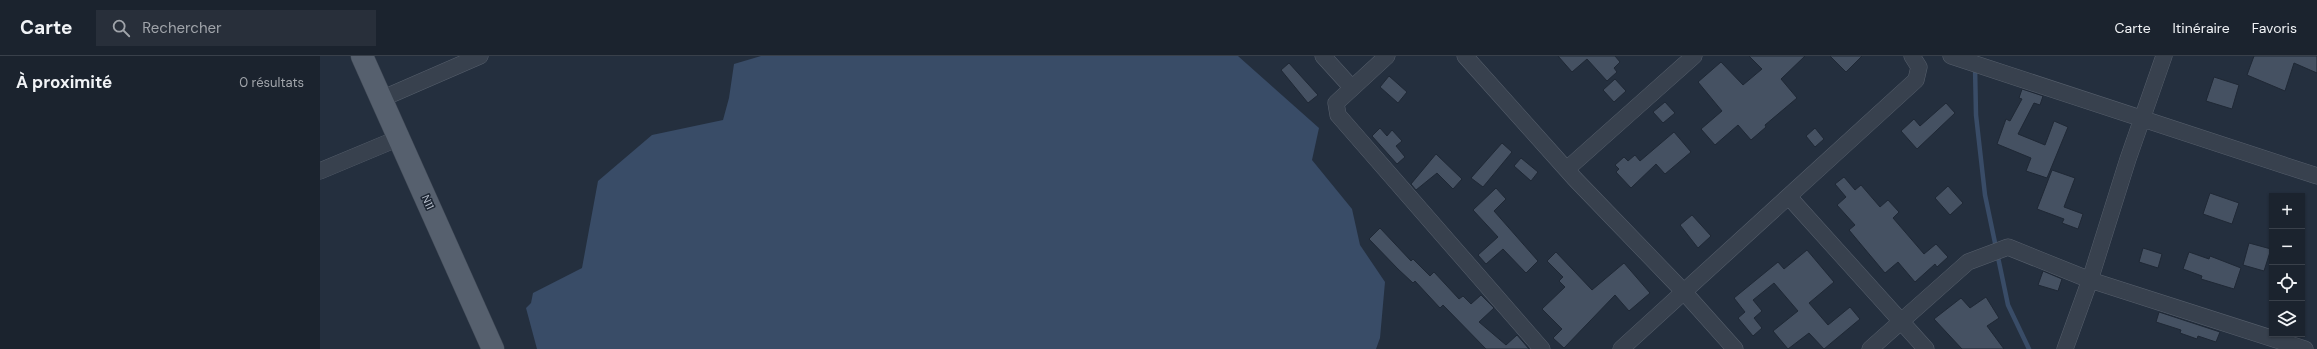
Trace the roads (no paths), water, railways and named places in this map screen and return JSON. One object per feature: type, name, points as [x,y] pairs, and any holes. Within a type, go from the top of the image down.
[{"type":"main road","name":"N11","points":[[362,56],[494,349]]},
{"type":"street","points":[[381,99],[480,56]]},
{"type":"street","points":[[1323,56],[1352,88]]},
{"type":"street","points":[[1387,56],[1336,103],[1338,115],[1542,349]]},
{"type":"street","points":[[1465,56],[1567,169],[1684,292],[1735,349]]},
{"type":"street","points":[[1567,169],[1694,56]]},
{"type":"street","points":[[1621,349],[1916,80],[1920,67],[1912,56]]},
{"type":"street","points":[[1951,56],[2317,176]]},
{"type":"street","points":[[2065,349],[2090,280],[2128,159],[2164,56]]},
{"type":"street","points":[[320,171],[399,138]]},
{"type":"street","points":[[1789,197],[1900,322],[1926,349]]},
{"type":"street","points":[[1870,349],[1968,262],[2008,247],[2090,280],[2305,349]]},
{"type":"water","points":[[761,56],[1238,56],[1319,128],[1312,160],[1352,209],[1360,245],[1385,282],[1380,338],[1376,349],[537,349],[526,308],[531,303],[533,293],[582,268],[598,181],[652,135],[723,120],[729,98],[734,64]]},
{"type":"waterway","points":[[1975,66],[1976,115],[1985,195],[2008,305],[2029,349]]}]
